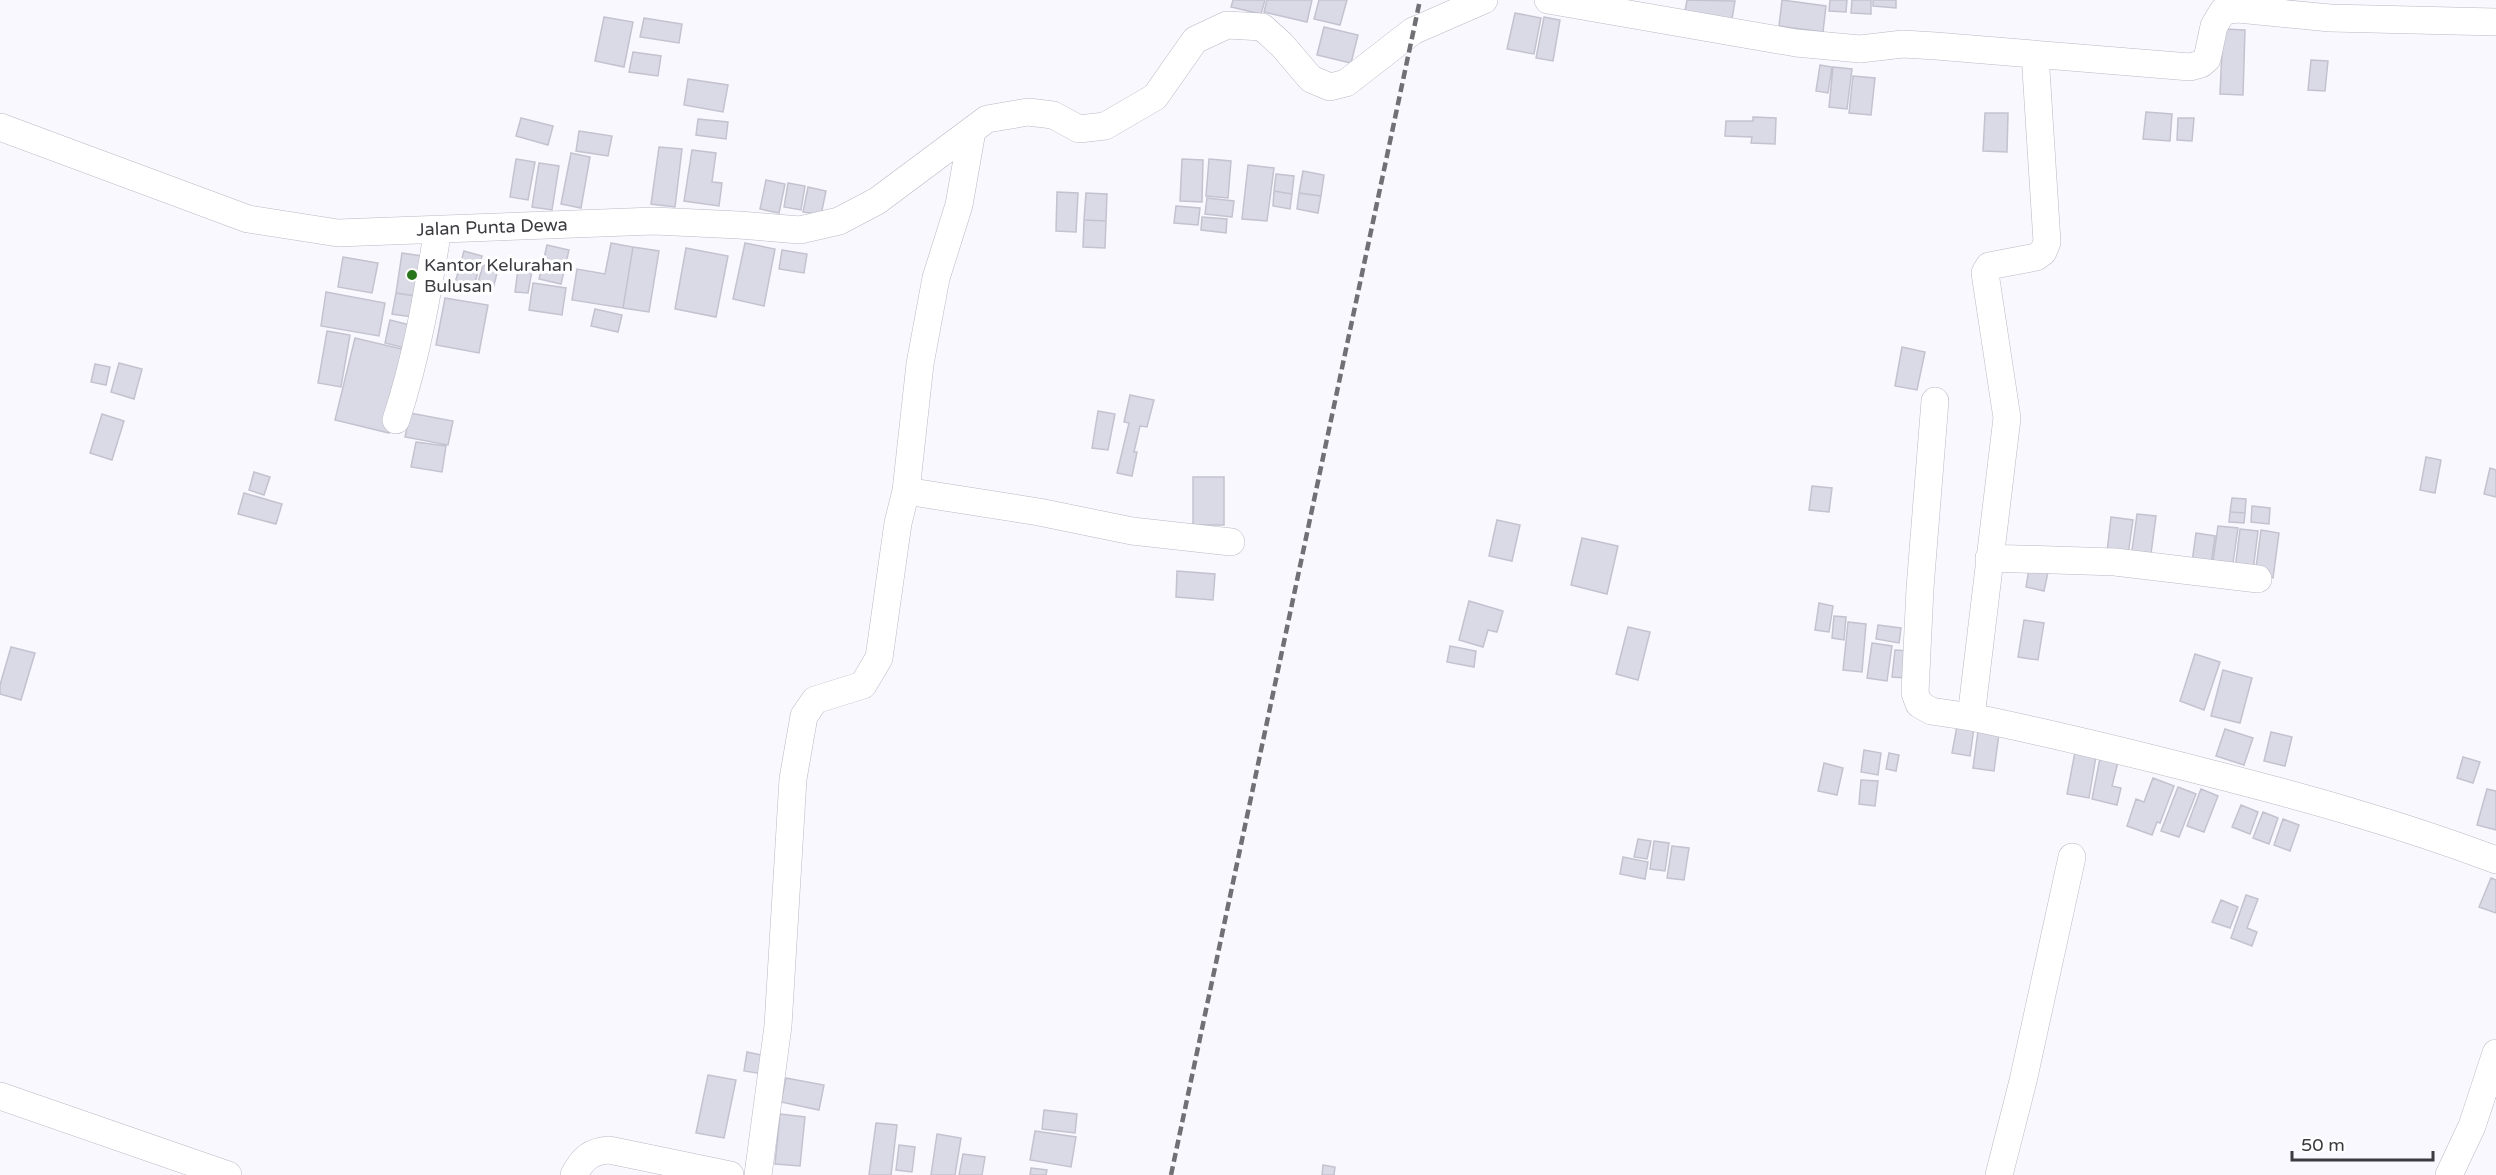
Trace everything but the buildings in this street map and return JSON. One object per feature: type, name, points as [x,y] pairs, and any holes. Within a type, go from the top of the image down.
[{"type":"street","name":"Jalan Punta Dewa","points":[[0,127],[248,219],[338,234],[654,221],[800,230],[839,221],[877,201],[987,119],[1028,112],[1053,115],[1079,129],[1105,126],[1155,97],[1195,40],[1227,26],[1262,27],[1282,45],[1311,79],[1329,87],[1346,83],[1413,32],[1484,0]]},
{"type":"street","points":[[1548,0],[1796,43],[1860,49],[1903,44],[2190,67],[2201,64],[2207,59],[2214,26],[2223,11],[2238,9],[2330,18],[2496,22]]},
{"type":"street","points":[[1971,717],[2007,418],[1985,273],[1989,266],[2036,257],[2043,252],[2047,242],[2035,54]]},
{"type":"street","points":[[758,1175],[778,1026],[793,779],[804,716],[815,700],[863,685],[879,658],[898,523],[906,491],[920,364],[936,278],[960,205],[972,130]]},
{"type":"street","points":[[396,420],[411,374],[422,328],[438,230]]},
{"type":"street","points":[[1935,401],[1920,588],[1915,693],[1919,704],[1931,711],[2059,735],[2292,794],[2428,834],[2496,860]]},
{"type":"street","points":[[906,491],[1039,512],[1132,531],[1231,542]]},
{"type":"street","points":[[1989,558],[2115,562],[2258,579]]},
{"type":"street","points":[[1999,1175],[2023,1081],[2072,857]]},
{"type":"street","points":[[2449,1175],[2472,1126],[2496,1053]]},
{"type":"street","points":[[0,1096],[228,1175]]},
{"type":"street","points":[[574,1175],[588,1155],[609,1150],[730,1175]]},
{"type":"railway","points":[[1171,1175],[1420,0]]},
{"type":"place","name":"Kantor Kelurahan Bulusan","points":[[412,275]]}]
